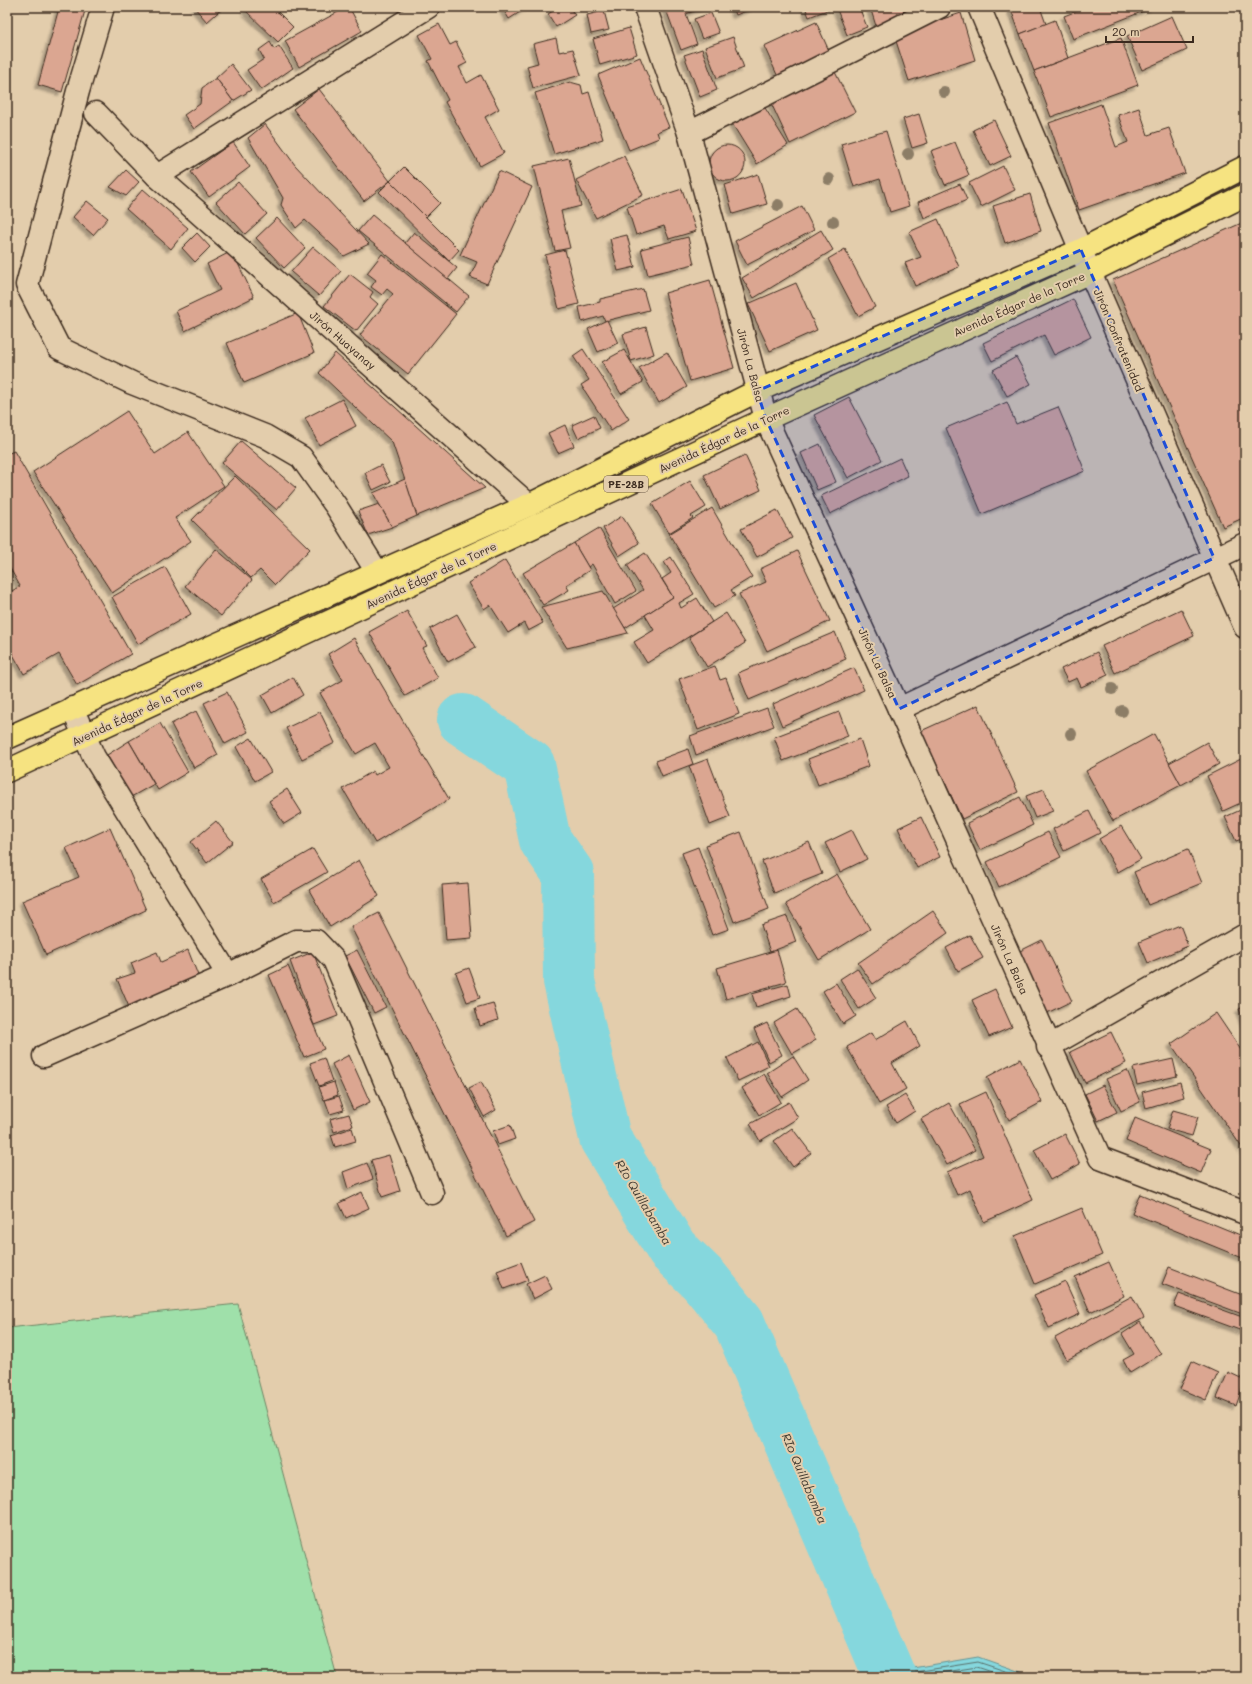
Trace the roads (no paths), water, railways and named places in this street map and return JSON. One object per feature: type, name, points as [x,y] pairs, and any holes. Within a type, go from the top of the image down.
[{"type":"highway","name":"Avenida Édgar de la Torre","points":[[7,738],[529,505],[757,391],[1082,250],[1245,167]]},
{"type":"highway","name":"Avenida Édgar de la Torre","points":[[7,772],[766,419],[1090,272],[1245,195]]},
{"type":"street","points":[[103,7],[78,90],[27,285],[59,348],[132,383],[265,436],[301,458],[336,506],[377,572]]},
{"type":"street","points":[[158,176],[428,7]]},
{"type":"street","name":"Jirón La Balsa","points":[[645,7],[689,133],[757,391],[766,419],[899,709],[1048,1047],[1100,1158],[1245,1213]]},
{"type":"street","points":[[689,133],[939,7]]},
{"type":"street","name":"Jirón Confratenidad","points":[[979,7],[1090,272],[1245,628]]},
{"type":"street","name":"Jirón Huayanay","points":[[96,113],[158,176],[529,505]]},
{"type":"street","points":[[899,709],[1245,544]]},
{"type":"street","points":[[72,708],[94,756],[228,975]]},
{"type":"street","points":[[1048,1047],[1245,935]]},
{"type":"street","points":[[44,1056],[228,975],[296,940],[316,942],[334,960],[432,1193]]},
{"type":"water","points":[[978,1657],[1035,1677],[859,1677]]},
{"type":"waterway","name":"RIo Quillabamba","points":[[463,720],[529,765],[545,840],[568,873],[569,981],[605,1138],[672,1249],[704,1280],[739,1323],[890,1677]]}]
